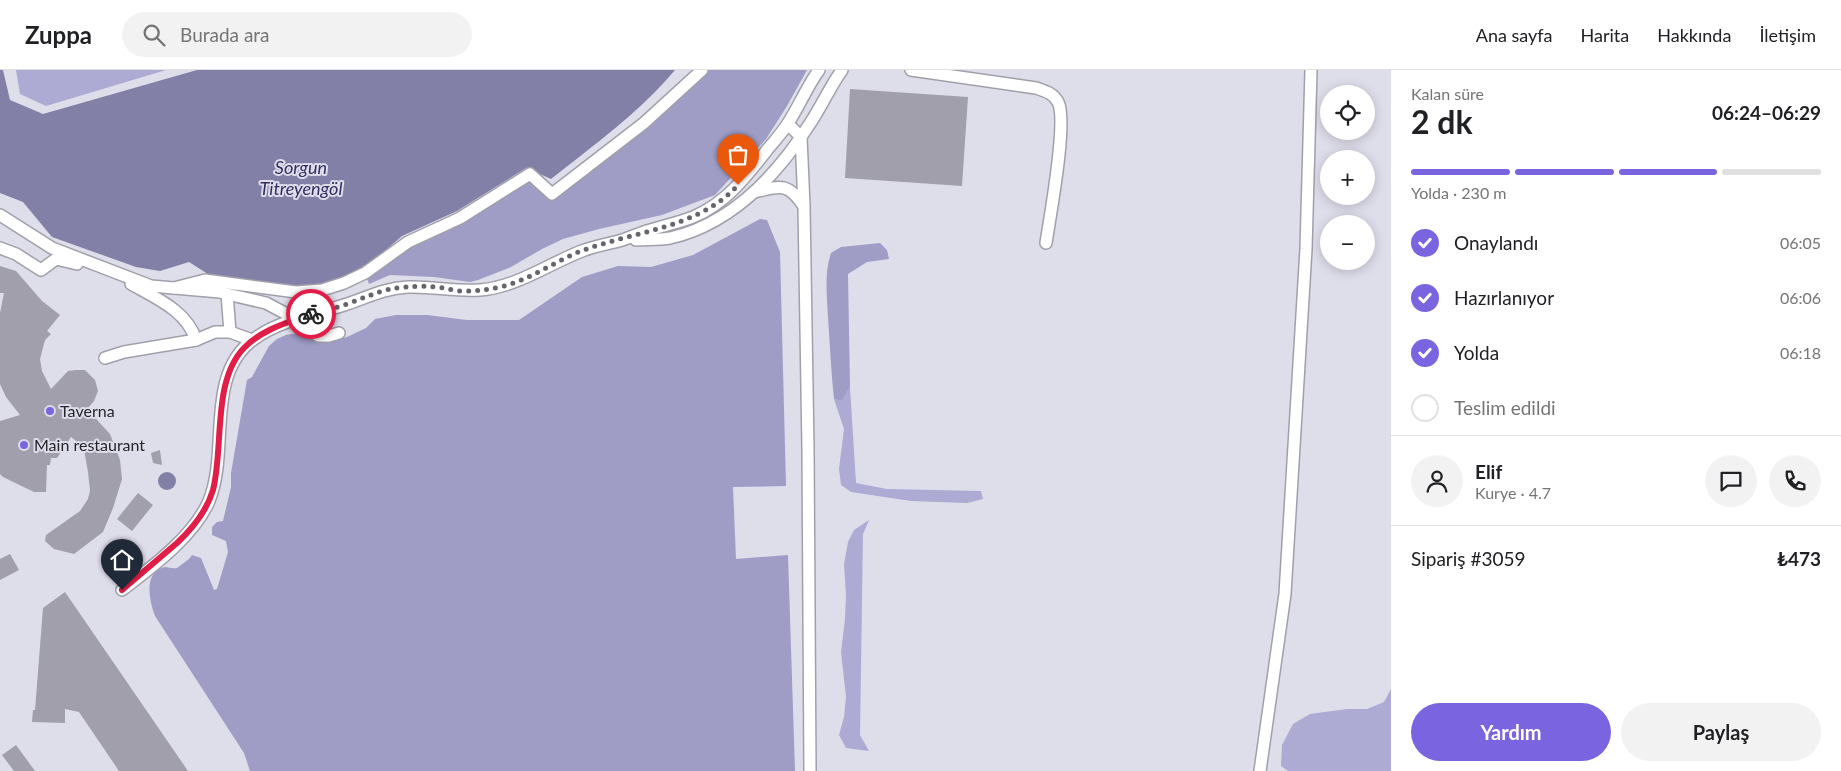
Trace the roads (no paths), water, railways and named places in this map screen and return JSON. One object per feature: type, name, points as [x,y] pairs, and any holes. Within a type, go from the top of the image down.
[{"type":"street","points":[[174,288],[205,280],[296,292],[322,290],[344,283],[365,273],[408,242],[460,218],[530,174],[552,194],[644,123],[702,70]]},
{"type":"street","points":[[122,590],[180,541],[208,503],[215,474],[225,382],[232,363],[243,348],[252,340],[261,334],[296,319],[343,305],[383,290],[426,286],[460,291],[482,290],[502,286],[521,280],[589,248],[687,219],[712,207],[730,194],[747,175],[788,124],[819,70]]},
{"type":"street","points":[[621,240],[668,238],[686,233],[719,219],[734,210],[773,172],[801,137],[842,70]]},
{"type":"street","points":[[910,70],[1036,88],[1053,95],[1059,104],[1061,131],[1046,243]]},
{"type":"street","points":[[1260,771],[1285,594],[1306,249],[1311,70]]},
{"type":"street","points":[[788,124],[801,137],[804,206],[810,771]]},
{"type":"street","points":[[754,192],[786,188],[795,192],[804,206]]},
{"type":"street","points":[[0,215],[52,248],[151,286],[227,294],[266,304],[296,319],[318,336],[329,336],[339,333]]},
{"type":"street","points":[[0,248],[16,254],[41,270],[56,259],[84,266],[129,283],[168,305],[186,320],[196,340]]},
{"type":"street","points":[[227,294],[230,332]]},
{"type":"street","points":[[105,358],[124,352],[196,340],[215,332],[230,332],[252,340]]},
{"type":"water","name":"Sorgun Titreyengöl","points":[[0,70],[3,70],[10,100],[43,114],[197,70],[675,70],[632,114],[551,179],[526,168],[457,211],[402,236],[366,267],[339,281],[308,288],[211,276],[189,262],[160,271],[136,267],[52,237],[23,202],[0,193]]},
{"type":"water","points":[[163,472],[171,472],[176,477],[174,488],[163,490],[158,485],[158,477]]},
{"type":"place","name":"Taverna","points":[[50,411]]},
{"type":"place","name":"Main restaurant","points":[[24,445]]}]
